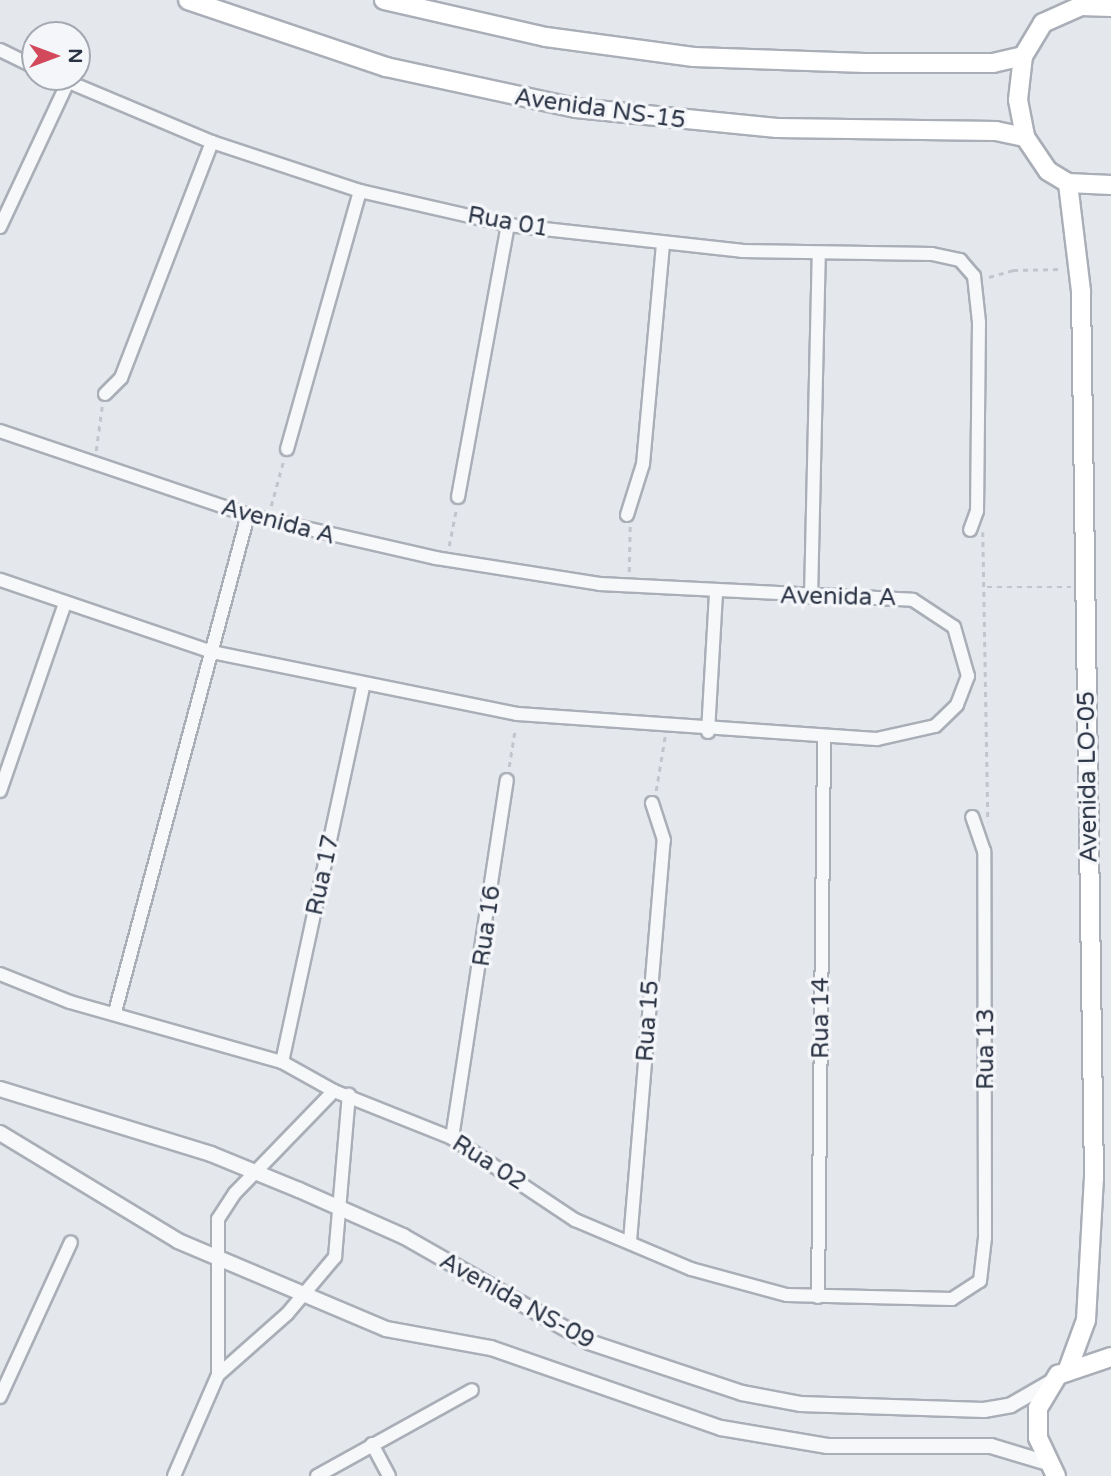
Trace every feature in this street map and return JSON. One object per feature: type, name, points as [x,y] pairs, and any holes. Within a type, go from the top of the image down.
[{"type":"main road","name":"Avenida NS-15","points":[[188,0],[386,67],[576,108],[777,128],[996,131],[1025,137]]},
{"type":"main road","points":[[384,0],[546,37],[694,57],[865,64],[993,63],[1023,56]]},
{"type":"main road","points":[[1109,5],[1053,15],[1035,32],[1023,56],[1018,100],[1025,137],[1042,165],[1068,183],[1111,185]]},
{"type":"main road","name":"Avenida LO-05","points":[[1068,183],[1079,269],[1094,1179],[1086,1320],[1068,1369]]},
{"type":"main road","points":[[1056,1476],[1044,1462],[1037,1419],[1051,1382],[1068,1369],[1111,1357]]},
{"type":"street","points":[[0,50],[21,60]]},
{"type":"street","points":[[0,227],[57,91]]},
{"type":"street","name":"Rua 01","points":[[91,91],[212,142],[360,191],[508,225],[663,245],[820,254],[939,254],[960,260],[975,279]]},
{"type":"street","points":[[106,394],[121,378],[212,142]]},
{"type":"street","points":[[287,449],[360,191]]},
{"type":"street","points":[[458,497],[508,225]]},
{"type":"street","points":[[627,515],[642,473],[663,245]]},
{"type":"street","points":[[811,597],[820,254]]},
{"type":"street","points":[[972,525],[975,279]]},
{"type":"street","name":"Avenida A","points":[[0,431],[90,464],[268,520],[447,560],[629,586],[922,603],[954,627],[969,665],[957,705],[929,730],[824,740],[666,729],[517,714],[363,687],[212,652],[64,606],[0,580]]},
{"type":"street","points":[[114,1012],[248,514]]},
{"type":"street","points":[[708,732],[716,593]]},
{"type":"street","points":[[0,791],[64,606]]},
{"type":"street","name":"Rua 17","points":[[282,1062],[363,687]]},
{"type":"street","name":"Rua 14","points":[[818,1297],[824,740]]},
{"type":"street","name":"Rua 16","points":[[452,1138],[507,780]]},
{"type":"street","name":"Rua 15","points":[[629,1241],[664,840],[652,803]]},
{"type":"street","name":"Rua 13","points":[[972,817],[982,838],[985,1238],[978,1283]]},
{"type":"street","name":"Rua 02","points":[[0,974],[114,1012],[282,1062],[334,1091],[452,1138],[575,1220],[756,1289],[818,1297],[944,1300],[978,1283]]},
{"type":"street","name":"Avenida NS-09","points":[[0,1089],[211,1154],[253,1175],[403,1236],[589,1342],[742,1393],[800,1404],[984,1410],[1011,1405],[1051,1382]]},
{"type":"street","points":[[218,1375],[213,1257],[222,1210],[334,1091]]},
{"type":"street","points":[[174,1476],[218,1375],[331,1265],[342,1213],[349,1095]]},
{"type":"street","name":"Avenida NS-09","points":[[0,1133],[139,1220],[213,1257],[386,1329],[491,1348],[721,1428],[827,1446],[991,1446],[1044,1462]]},
{"type":"street","points":[[0,1397],[71,1242]]},
{"type":"street","points":[[317,1476],[472,1390]]},
{"type":"street","points":[[372,1444],[389,1476]]},
{"type":"path","points":[[975,279],[1013,270],[1079,269]]},
{"type":"path","points":[[90,464],[106,394]]},
{"type":"path","points":[[268,520],[287,449]]},
{"type":"path","points":[[447,560],[458,497]]},
{"type":"path","points":[[627,515],[629,586]]},
{"type":"path","points":[[972,525],[987,541],[989,809],[982,838]]},
{"type":"path","points":[[987,587],[1085,587]]},
{"type":"path","points":[[507,780],[517,714]]},
{"type":"path","points":[[652,803],[666,729]]}]
